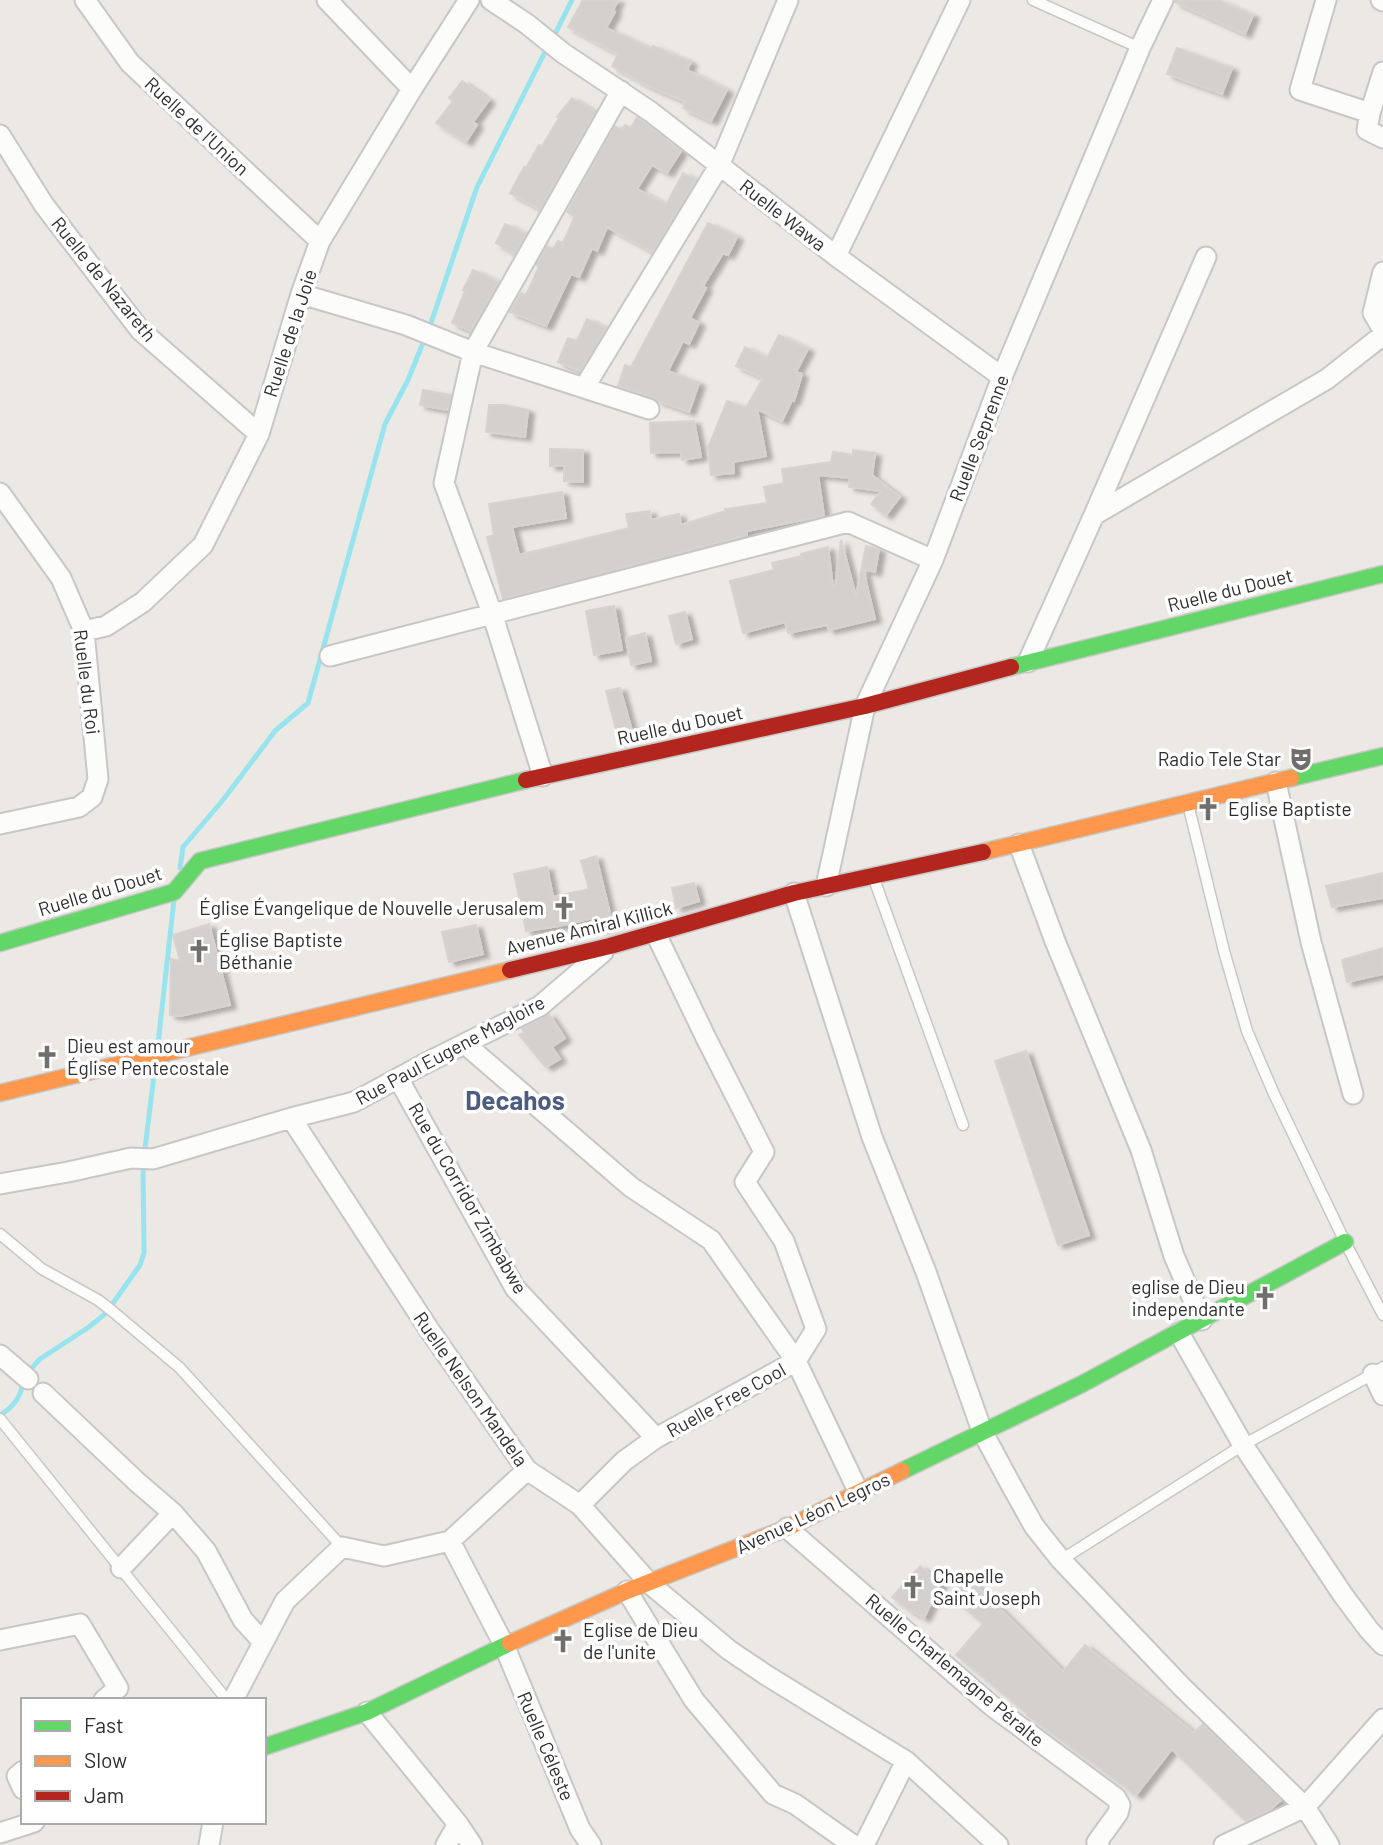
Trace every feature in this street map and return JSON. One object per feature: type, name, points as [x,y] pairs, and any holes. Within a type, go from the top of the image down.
[{"type":"street","name":"Ruelle de l'Union","points":[[85,0],[130,63],[320,241]]},
{"type":"street","points":[[327,0],[412,89]]},
{"type":"street","name":"Ruelle de la Joie","points":[[84,631],[106,626],[143,602],[203,545],[259,434],[301,294],[320,241],[469,0]]},
{"type":"street","name":"Ruelle Wawa","points":[[491,0],[687,139],[836,256],[1002,377]]},
{"type":"street","points":[[584,388],[719,166],[788,0]]},
{"type":"street","points":[[836,256],[960,0]]},
{"type":"street","name":"Ruelle Seprenne","points":[[826,886],[865,706],[933,560],[1002,377],[1140,48],[1163,0]]},
{"type":"street","points":[[1326,0],[1300,90],[1370,113]]},
{"type":"street","points":[[1383,72],[1367,130],[1383,138]]},
{"type":"street","points":[[543,776],[492,613],[444,483],[473,352],[621,91]]},
{"type":"street","name":"Ruelle de Nazareth","points":[[0,135],[44,205],[140,330],[259,434]]},
{"type":"street","points":[[1028,662],[1206,257]]},
{"type":"street","points":[[1094,515],[1326,379],[1383,333],[1373,313],[1383,272]]},
{"type":"street","points":[[301,294],[406,326],[473,352],[649,409]]},
{"type":"street","name":"Ruelle du Roi","points":[[0,493],[61,578],[84,631],[98,779],[92,797],[79,807],[0,824]]},
{"type":"street","points":[[330,656],[848,522],[933,560]]},
{"type":"street","name":"Ruelle du Douet","points":[[0,943],[174,892],[200,861],[543,776],[865,706],[1028,662],[1383,574]]},
{"type":"street","name":"Avenue Amiral Killick","points":[[0,1093],[610,946],[794,893],[1019,844],[1383,756]]},
{"type":"street","points":[[1276,782],[1311,942],[1353,1094]]},
{"type":"street","points":[[1019,844],[1055,941],[1140,1150],[1174,1256],[1202,1321]]},
{"type":"street","points":[[794,893],[872,1137],[926,1272],[982,1431],[1034,1525],[1061,1560],[1182,1687],[1305,1807],[1329,1845]]},
{"type":"street","name":"Ruelle Free Cool","points":[[580,1505],[624,1461],[656,1438],[796,1361],[816,1329],[784,1241],[746,1182],[764,1152],[656,934]]},
{"type":"street","name":"Rue Paul Eugene Magloire","points":[[0,1184],[131,1158],[153,1159],[354,1102],[540,1006],[610,946]]},
{"type":"street","points":[[465,1044],[631,1187],[711,1240],[796,1361],[859,1493]]},
{"type":"street","name":"Rue du Corridor Zimbabwe","points":[[398,1078],[515,1288],[656,1438]]},
{"type":"street","name":"Ruelle Nelson Mandela","points":[[291,1118],[428,1328],[527,1470],[580,1505],[650,1584],[729,1650],[906,1761],[998,1845]]},
{"type":"street","name":"Avenue Léon Legros","points":[[266,1746],[368,1712],[504,1645],[627,1591],[787,1528],[1082,1384],[1345,1242]]},
{"type":"street","points":[[1179,1333],[1242,1445],[1343,1595],[1383,1646]]},
{"type":"street","points":[[0,1355],[28,1379]]},
{"type":"street","points":[[1378,1370],[1383,1395]]},
{"type":"street","points":[[43,1394],[173,1513],[206,1551],[243,1620],[263,1642]]},
{"type":"street","points":[[234,1698],[285,1601],[342,1547],[384,1556],[450,1541],[527,1470]]},
{"type":"street","points":[[121,1568],[173,1513]]},
{"type":"street","name":"Ruelle Charlemagne Péralte","points":[[787,1528],[992,1706],[1116,1798],[1120,1805],[1118,1813],[1097,1842],[1099,1845]]},
{"type":"street","name":"Ruelle Céleste","points":[[450,1541],[504,1645],[580,1829],[590,1845]]},
{"type":"street","points":[[627,1591],[694,1700],[773,1794],[794,1804],[853,1845]]},
{"type":"street","points":[[0,1640],[80,1623],[118,1688],[106,1698]]},
{"type":"street","points":[[368,1712],[472,1845]]},
{"type":"street","points":[[1224,1845],[1305,1807],[1383,1719]]},
{"type":"street","points":[[864,1845],[906,1761]]},
{"type":"street","points":[[0,1833],[28,1824]]},
{"type":"street","points":[[209,1845],[213,1824]]},
{"type":"street","points":[[446,1845],[458,1824]]},
{"type":"lane","points":[[1033,0],[1140,48]]},
{"type":"lane","points":[[1188,804],[1224,951],[1247,1031],[1274,1094],[1383,1315]]},
{"type":"lane","points":[[873,875],[963,1125]]},
{"type":"lane","points":[[0,1234],[42,1269],[98,1300],[180,1368],[342,1547]]},
{"type":"lane","points":[[1061,1560],[1242,1445],[1378,1370]]},
{"type":"lane","points":[[3,1423],[225,1698]]},
{"type":"building","points":[[583,0],[618,0],[606,28],[651,49],[653,46],[691,62],[687,70],[727,90],[711,121],[683,108],[686,102],[612,66],[618,54],[568,27]]},
{"type":"building","points":[[1175,0],[1218,0],[1253,15],[1245,34]]},
{"type":"building","points":[[1177,48],[1232,68],[1222,94],[1167,74]]},
{"type":"building","points":[[462,81],[489,100],[473,122],[477,125],[466,142],[436,123],[453,101],[449,98]]},
{"type":"building","points":[[572,98],[595,112],[540,209],[510,193],[524,167],[526,168],[539,145],[542,146],[559,118],[557,117]]},
{"type":"building","points":[[637,117],[681,151],[667,173],[652,165],[637,189],[666,205],[683,173],[696,180],[653,252],[607,227],[597,251],[592,248],[579,277],[571,274],[546,326],[510,312],[521,293],[526,295],[539,267],[536,265],[547,246],[553,249],[558,241],[563,243],[575,216],[567,212],[615,126],[622,130],[625,125],[631,128]]},
{"type":"building","points":[[708,223],[737,237],[728,255],[723,253],[703,286],[706,288],[690,318],[699,323],[689,344],[683,341],[668,371],[699,383],[689,412],[618,386],[625,365],[631,367]]},
{"type":"building","points":[[505,224],[526,234],[515,254],[496,243]]},
{"type":"building","points":[[473,270],[498,282],[471,331],[452,323]]},
{"type":"building","points":[[587,319],[606,328],[580,371],[558,362],[568,338],[577,341]]},
{"type":"building","points":[[779,335],[808,349],[796,372],[802,374],[794,401],[792,400],[782,421],[757,409],[766,456],[733,462],[734,473],[711,475],[708,448],[727,401],[746,408],[763,378],[736,366],[745,347],[767,358]]},
{"type":"building","points":[[423,390],[451,395],[448,410],[420,405]]},
{"type":"building","points":[[489,405],[528,410],[525,437],[486,432]]},
{"type":"building","points":[[694,421],[701,457],[682,460],[681,452],[651,453],[650,423]]},
{"type":"building","points":[[550,449],[583,450],[583,482],[564,481],[564,466],[550,466]]},
{"type":"building","points":[[853,450],[875,453],[872,475],[900,497],[886,515],[871,504],[881,491],[849,487],[850,478],[818,475],[824,516],[747,531],[747,535],[503,599],[487,537],[494,535],[489,504],[562,492],[566,518],[512,527],[519,555],[629,528],[626,514],[650,511],[651,520],[679,514],[681,525],[725,509],[767,503],[764,487],[784,483],[782,469],[831,462],[833,452],[853,455]]},
{"type":"building","points":[[841,540],[856,596],[866,546],[879,549],[875,572],[863,569],[875,619],[829,630],[827,625],[788,633],[785,622],[743,633],[730,581],[774,570],[772,563],[828,547],[835,587]]},
{"type":"building","points":[[614,606],[622,650],[594,655],[586,611]]},
{"type":"building","points":[[685,612],[692,639],[676,644],[669,616]]},
{"type":"building","points":[[645,633],[651,661],[631,665],[626,638]]},
{"type":"building","points":[[620,688],[634,738],[619,741],[606,691]]},
{"type":"building","points":[[596,856],[613,926],[600,929],[597,917],[526,931],[514,874],[547,867],[553,897],[589,889],[581,861]]},
{"type":"building","points":[[1383,873],[1383,898],[1332,907],[1326,886]]},
{"type":"building","points":[[694,883],[699,901],[676,908],[672,888]]},
{"type":"building","points":[[209,924],[230,1005],[180,1016],[170,1015],[171,959],[180,961],[173,935]]},
{"type":"building","points":[[476,925],[483,954],[449,962],[442,932]]},
{"type":"building","points":[[1383,948],[1383,974],[1347,982],[1342,960]]},
{"type":"building","points":[[549,1014],[565,1038],[552,1047],[560,1059],[546,1067],[519,1035],[524,1033],[522,1028]]},
{"type":"building","points":[[1026,1051],[1089,1235],[1058,1245],[995,1061]]},
{"type":"building","points":[[920,1566],[941,1583],[924,1618],[892,1597]]},
{"type":"building","points":[[969,1578],[1063,1672],[1085,1645],[1194,1733],[1203,1724],[1281,1800],[1271,1809],[1246,1821],[1172,1749],[1136,1795],[1027,1715],[956,1655],[983,1624],[951,1595]]},
{"type":"waterway","points":[[553,38],[572,0]]},
{"type":"waterway","points":[[180,868],[183,847],[223,800],[275,731],[308,703],[385,424],[408,380],[431,323],[477,187],[548,46]]},
{"type":"waterway","points":[[158,1044],[174,900]]},
{"type":"waterway","points":[[27,1373],[40,1359],[106,1313],[140,1265],[144,1253],[143,1165],[155,1067]]},
{"type":"waterway","points":[[0,1415],[16,1401],[24,1381]]},
{"type":"traffic: fast","points":[[1011,667],[1383,574]]},
{"type":"traffic: fast","points":[[1291,778],[1383,756]]},
{"type":"traffic: fast","points":[[0,943],[174,892],[200,861],[526,780]]},
{"type":"traffic: fast","points":[[902,1471],[1082,1384],[1345,1242]]},
{"type":"traffic: fast","points":[[266,1746],[367,1712],[510,1643]]},
{"type":"traffic: slow","points":[[983,852],[1291,778]]},
{"type":"traffic: slow","points":[[0,1093],[510,970]]},
{"type":"traffic: slow","points":[[510,1643],[627,1591],[787,1528],[902,1471]]},
{"type":"traffic: jam","points":[[526,780],[865,706],[1011,667]]},
{"type":"traffic: jam","points":[[510,970],[610,946],[794,893],[983,852]]},
{"type":"place","name":"Radio Tele Star","points":[[1301,759]]},
{"type":"place","name":"Eglise Baptiste","points":[[1208,809]]},
{"type":"place","name":"Église Évangelique de Nouvelle Jerusalem","points":[[564,908]]},
{"type":"place","name":"Église Baptiste Béthanie","points":[[199,951]]},
{"type":"place","name":"Dieu est amour Église Pentecostale","points":[[47,1057]]},
{"type":"place","name":"eglise de Dieu independante","points":[[1265,1298]]},
{"type":"place","name":"Chapelle Saint Joseph","points":[[913,1587]]},
{"type":"place","name":"Eglise de Dieu de l'unite","points":[[563,1641]]},
{"type":"district","name":"Decahos","points":[[515,1101]]}]
